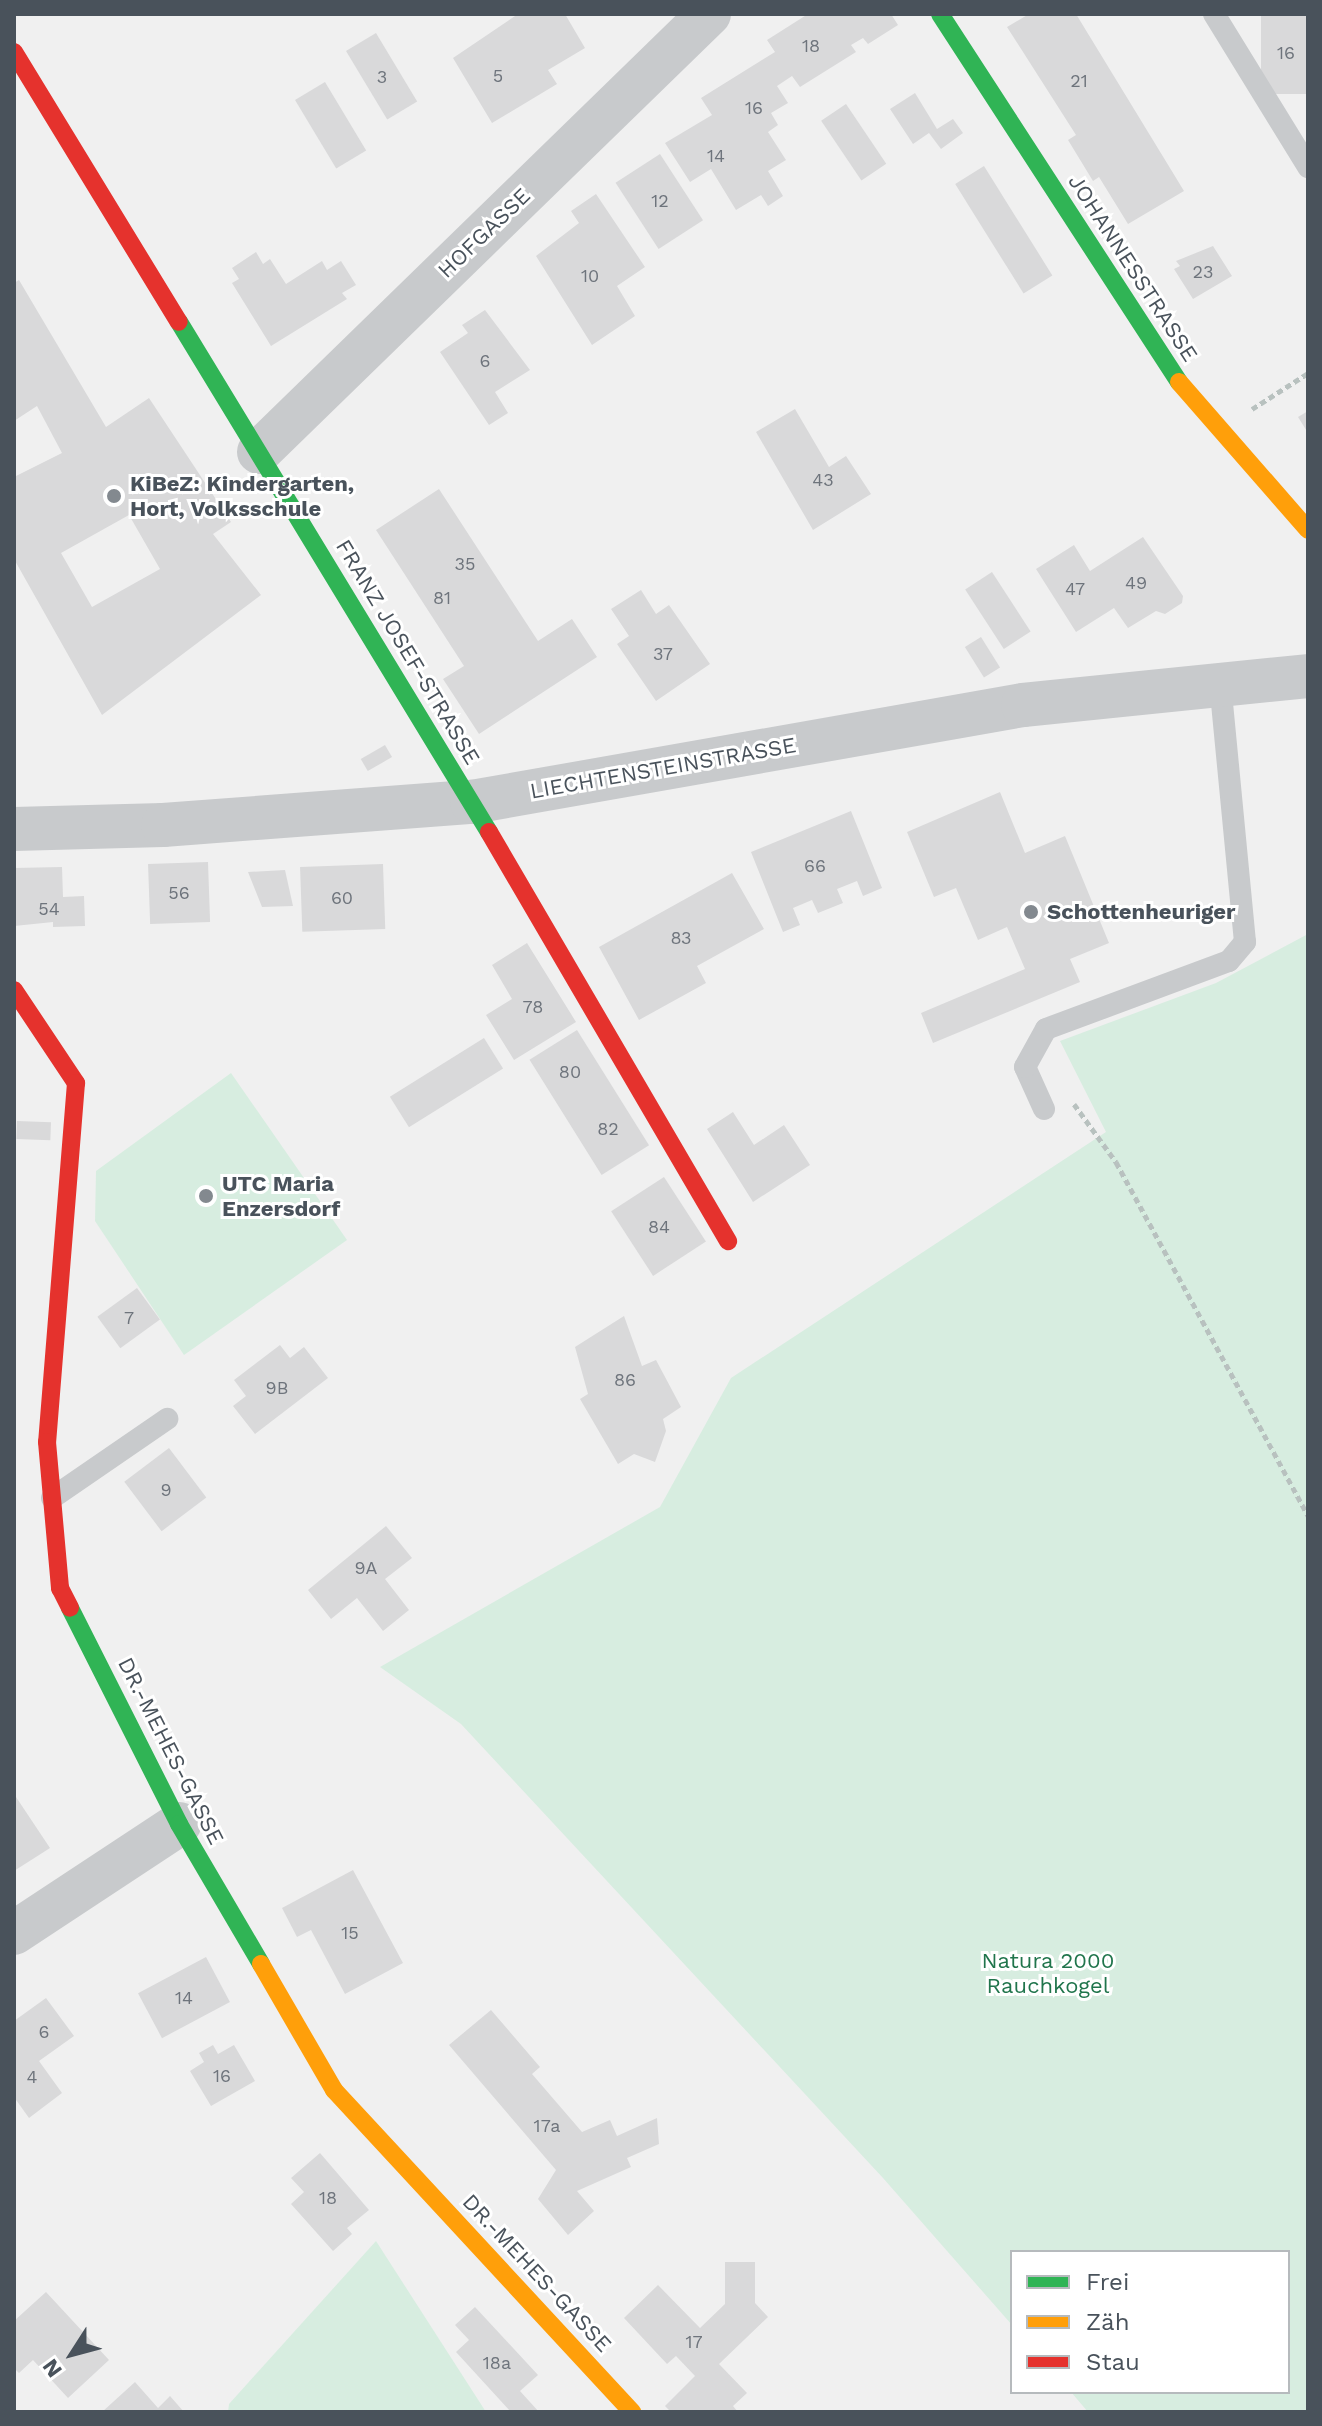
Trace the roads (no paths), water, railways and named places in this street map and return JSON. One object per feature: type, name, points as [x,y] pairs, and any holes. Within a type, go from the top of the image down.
[{"type":"street","name":"HOFGASSE","points":[[259,452],[709,14]]},
{"type":"street","name":"JOHANNESSTRASSE","points":[[940,14],[1139,326],[1217,431],[1308,530]]},
{"type":"street","name":"FRANZ JOSEF-STRASSE","points":[[14,52],[472,802],[728,1241]]},
{"type":"street","name":"LIECHTENSTEINSTRASSE","points":[[14,829],[163,825],[472,802],[1023,705],[1220,682],[1308,676]]},
{"type":"street","name":"DR.-MEHES-GASSE","points":[[14,990],[76,1083],[47,1442],[60,1588],[179,1824],[334,2090],[632,2412]]},
{"type":"street","points":[[14,1933],[179,1824]]},
{"type":"lane","points":[[1214,14],[1308,167]]},
{"type":"lane","points":[[1044,1109],[1025,1067],[1046,1029],[1229,961],[1245,942],[1220,682]]},
{"type":"lane","points":[[52,1498],[167,1419]]},
{"type":"place","name":"KiBeZ: Kindergarten, Hort, Volksschule","points":[[114,496]]},
{"type":"place","name":"Schottenheuriger","points":[[1031,912]]},
{"type":"place","name":"UTC Maria Enzersdorf","points":[[206,1196]]},
{"type":"park label","name":"Natura 2000 Rauchkogel","points":[[1048,1972]]}]
